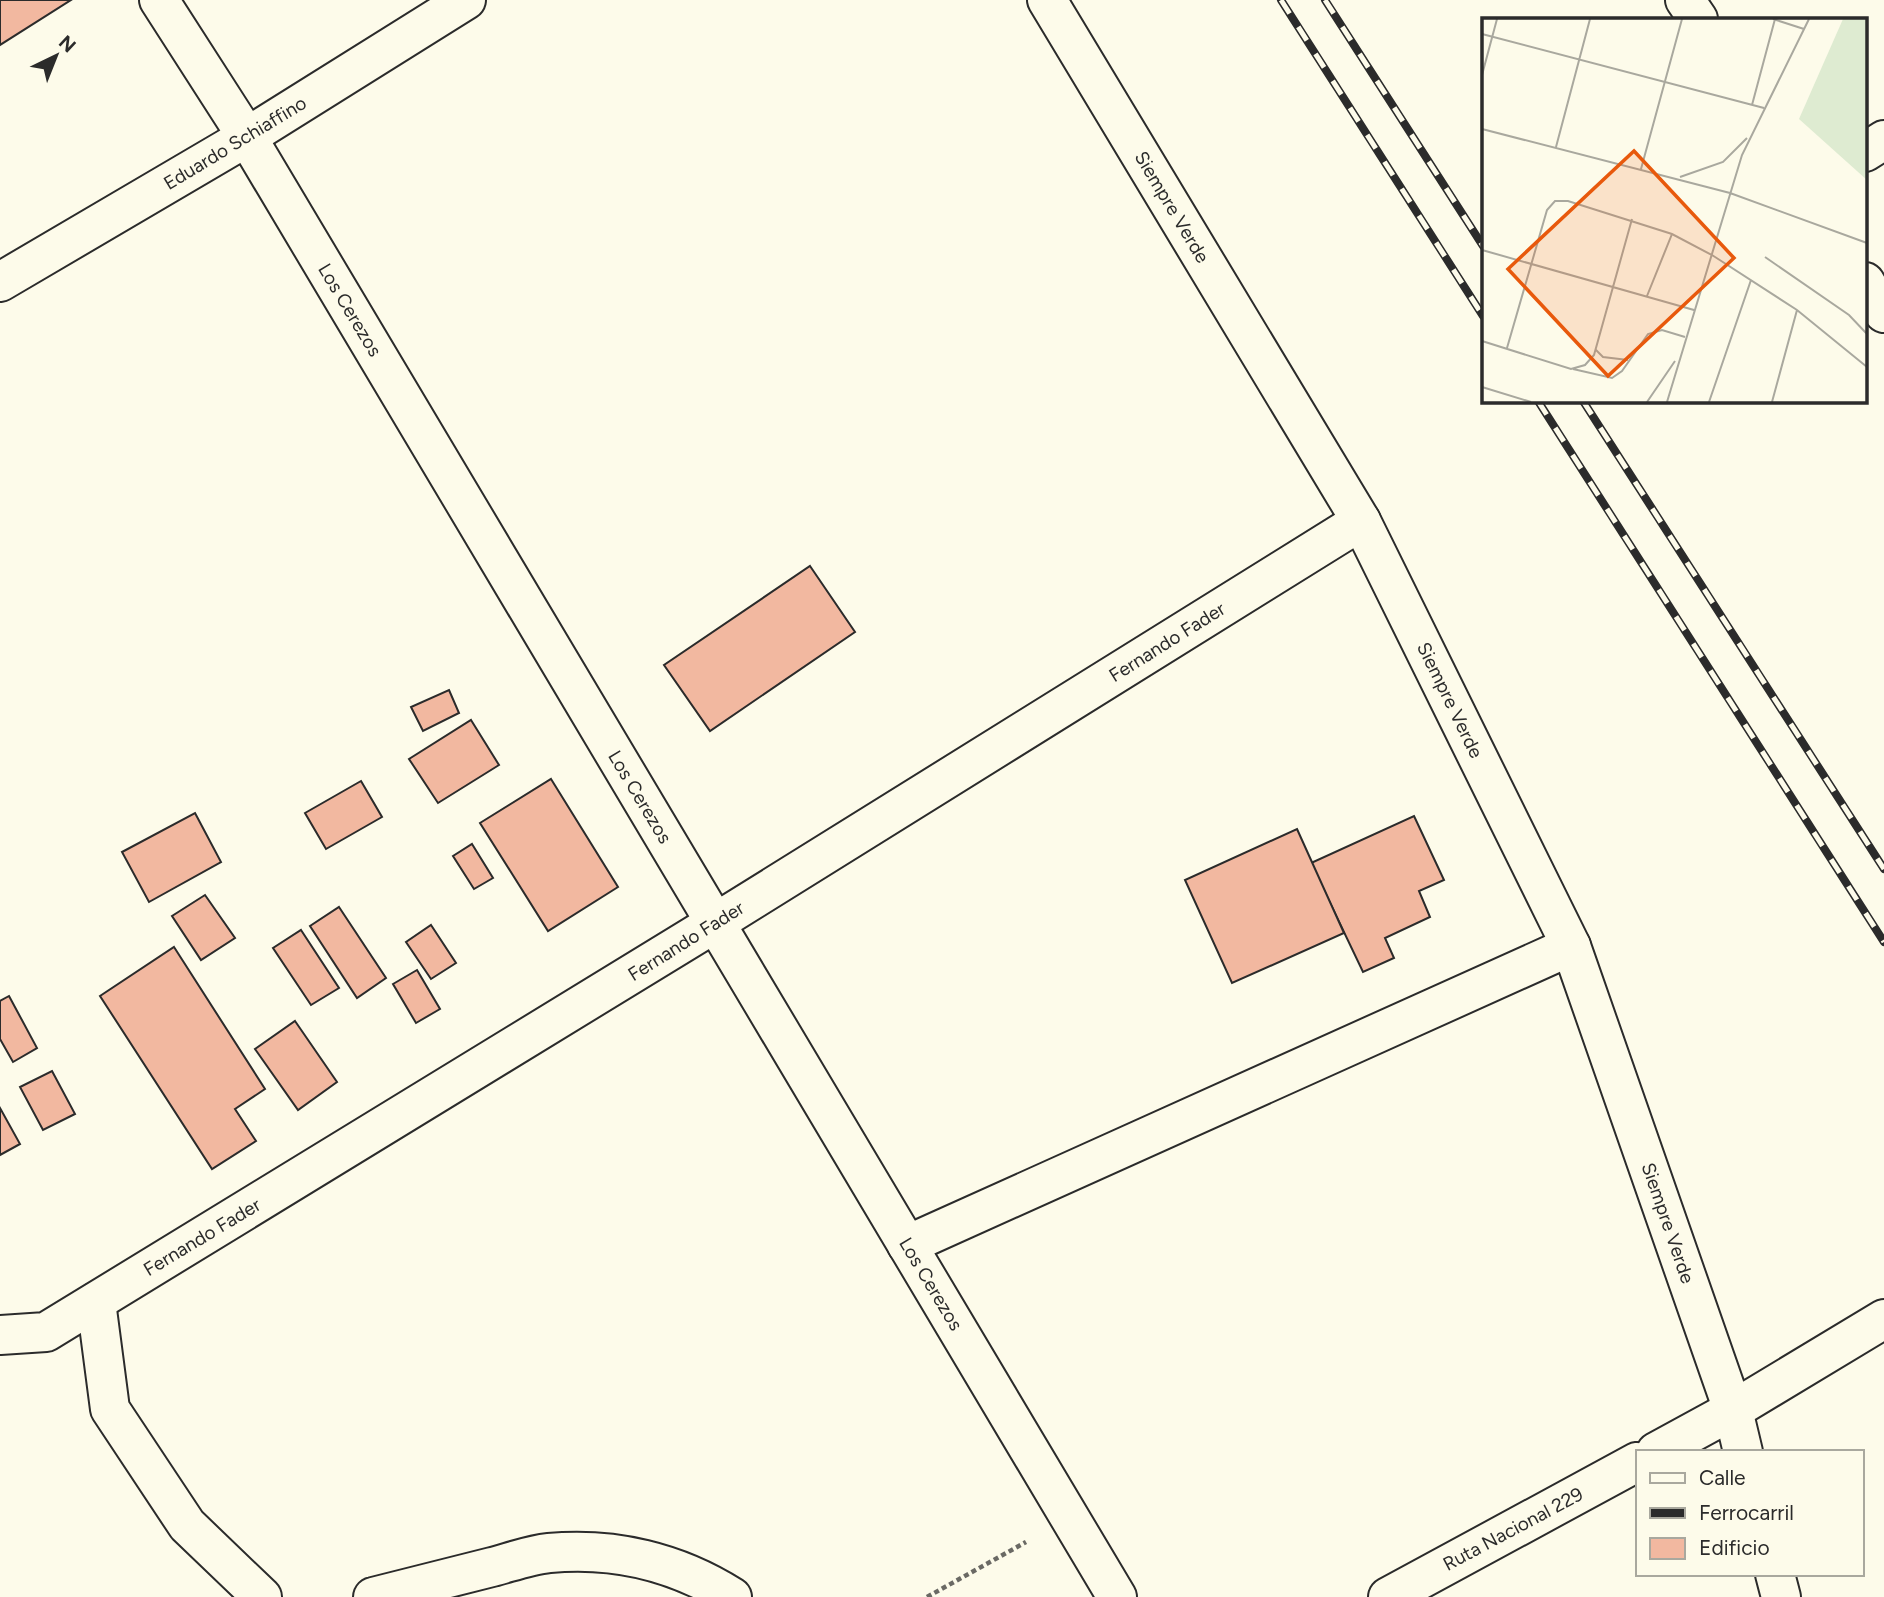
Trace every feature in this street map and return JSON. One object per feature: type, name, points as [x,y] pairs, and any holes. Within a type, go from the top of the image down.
[{"type":"main road","name":"Los Cerezos","points":[[159,0],[247,137],[1117,1597]]},
{"type":"main road","name":"Eduardo Schiaffino","points":[[0,282],[247,137],[466,0]]},
{"type":"main road","name":"Siempre Verde","points":[[1047,0],[1361,521],[1572,946],[1733,1410],[1743,1450]]},
{"type":"main road","points":[[1685,0],[1697,18]]},
{"type":"main road","points":[[1867,151],[1884,140]]},
{"type":"main road","points":[[1867,285],[1884,313]]},
{"type":"main road","name":"Fernando Fader","points":[[0,1335],[46,1332],[715,923],[1361,521]]},
{"type":"main road","points":[[907,1245],[1572,946]]},
{"type":"main road","points":[[96,1302],[110,1409],[187,1525],[262,1597]]},
{"type":"main road","points":[[1660,1450],[1733,1410],[1884,1319]]},
{"type":"main road","name":"Ruta Nacional 229","points":[[1388,1597],[1636,1463]]},
{"type":"main road","points":[[373,1597],[546,1553],[589,1551],[631,1556],[673,1567],[732,1597]]},
{"type":"main road","points":[[1776,1576],[1781,1597]]},
{"type":"path","points":[[927,1597],[1070,1517]]},
{"type":"building","points":[[0,0],[71,0],[0,45]]},
{"type":"building","points":[[810,566],[855,632],[710,731],[664,665]]},
{"type":"building","points":[[449,690],[459,713],[423,731],[411,707]]},
{"type":"building","points":[[471,720],[499,765],[438,803],[409,759]]},
{"type":"building","points":[[551,779],[618,887],[548,931],[480,823]]},
{"type":"building","points":[[361,781],[382,817],[326,849],[305,813]]},
{"type":"building","points":[[195,813],[221,862],[149,902],[122,852]]},
{"type":"building","points":[[1414,816],[1444,880],[1419,891],[1430,917],[1385,938],[1394,958],[1363,972],[1311,863]]},
{"type":"building","points":[[1297,829],[1344,933],[1232,983],[1185,880]]},
{"type":"building","points":[[472,844],[493,878],[474,889],[453,856]]},
{"type":"building","points":[[205,895],[235,938],[201,960],[172,916]]},
{"type":"building","points":[[339,907],[386,978],[357,998],[310,926]]},
{"type":"building","points":[[431,925],[456,963],[431,979],[406,942]]},
{"type":"building","points":[[301,930],[339,988],[311,1005],[273,948]]},
{"type":"building","points":[[174,947],[265,1089],[235,1109],[256,1141],[212,1169],[100,996]]},
{"type":"building","points":[[417,970],[440,1009],[416,1023],[393,984]]},
{"type":"building","points":[[9,996],[37,1048],[13,1062],[0,1039],[0,1001]]},
{"type":"building","points":[[295,1021],[337,1082],[298,1110],[255,1049]]},
{"type":"building","points":[[52,1071],[75,1114],[43,1130],[20,1087]]},
{"type":"building","points":[[0,1108],[20,1144],[0,1155]]},
{"type":"railway","points":[[1281,0],[1482,314]]},
{"type":"railway","points":[[1325,0],[1482,244]]},
{"type":"railway","points":[[1539,402],[1884,942]]},
{"type":"railway","points":[[1584,402],[1884,869]]}]
